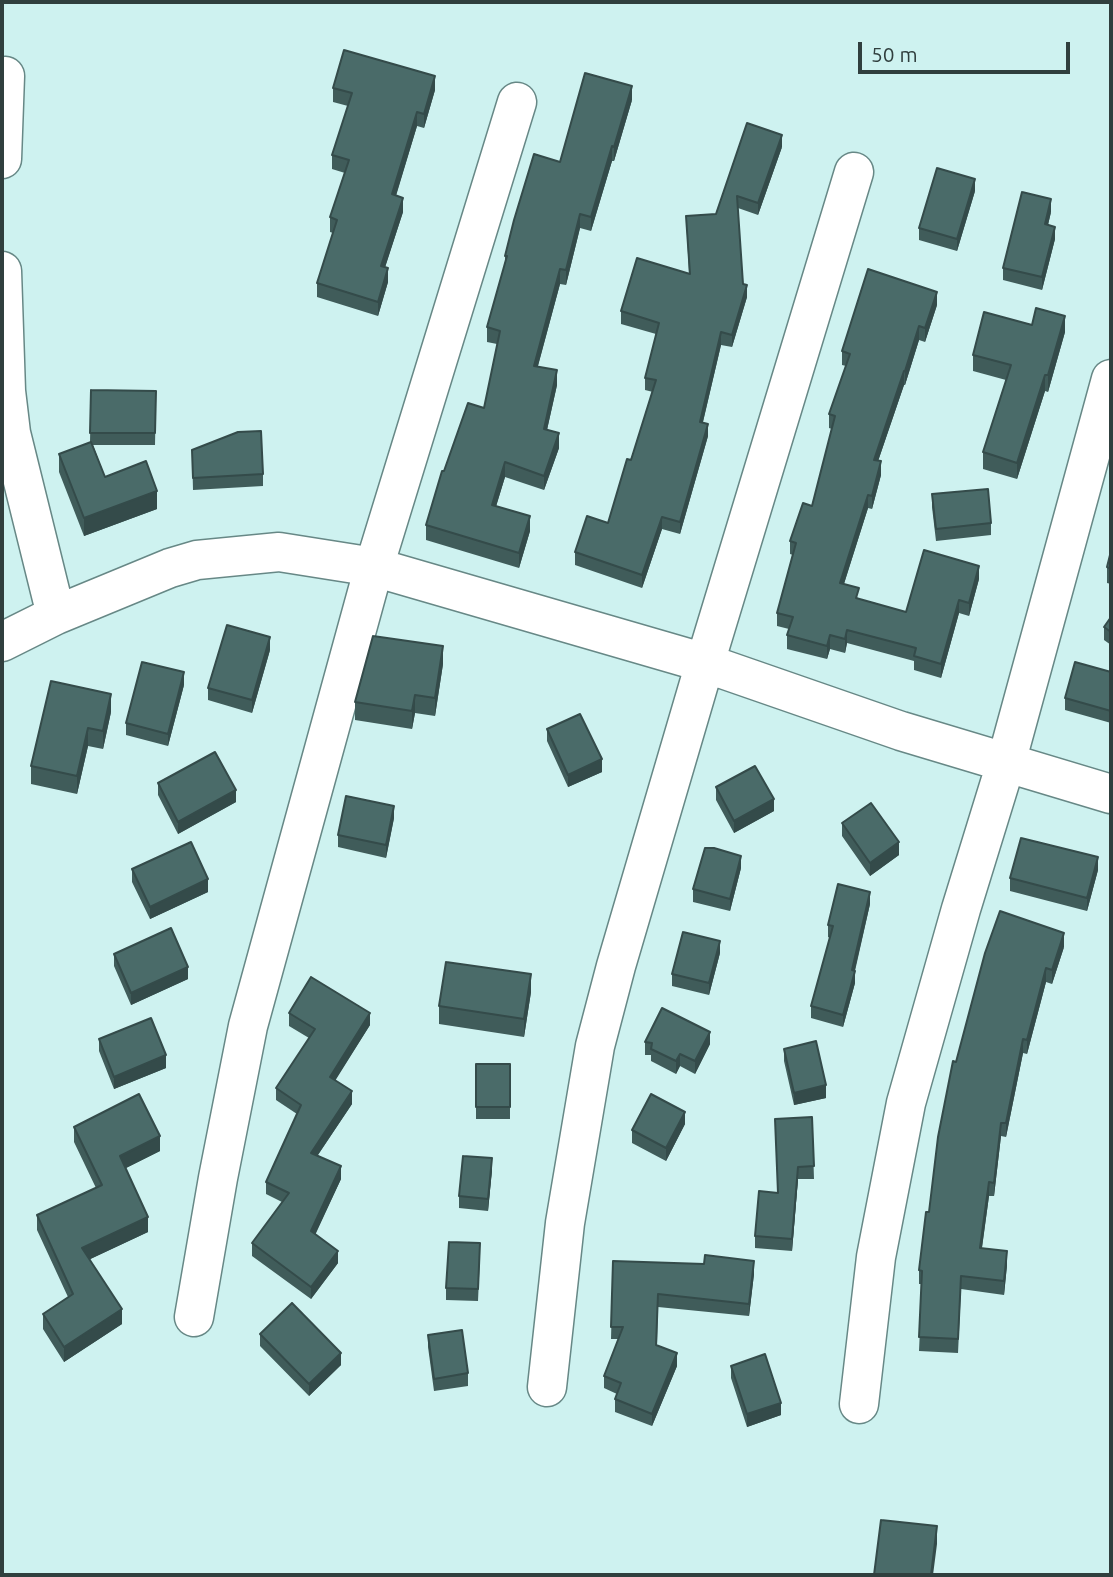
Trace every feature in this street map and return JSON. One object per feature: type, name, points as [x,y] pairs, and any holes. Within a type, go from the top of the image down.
[{"type":"street","points":[[2,159],[5,76]]},
{"type":"street","points":[[194,1317],[248,1026],[374,567],[517,102]]},
{"type":"street","points":[[547,1387],[565,1223],[595,1046],[705,663],[854,172]]},
{"type":"street","points":[[2,271],[4,391],[11,433],[56,615]]},
{"type":"street","points":[[859,1404],[876,1257],[906,1103],[1006,762],[1111,379]]},
{"type":"street","points":[[2,642],[56,615],[170,568],[197,560],[279,552],[374,567],[705,663],[901,731],[1111,794]]},
{"type":"building","points":[[344,50],[435,76],[424,114],[417,112],[392,194],[403,198],[381,266],[388,268],[378,302],[317,283],[337,220],[330,217],[349,160],[332,155],[352,93],[333,88]]},
{"type":"building","points":[[585,73],[632,86],[591,217],[580,214],[566,270],[560,269],[534,366],[557,370],[544,429],[559,433],[544,476],[505,462],[492,505],[530,516],[519,553],[426,525],[442,471],[468,403],[484,408],[500,331],[487,327],[534,154],[560,162]]},
{"type":"building","points":[[747,123],[782,135],[758,203],[737,196],[743,284],[747,285],[732,335],[721,332],[700,422],[708,424],[680,522],[662,517],[642,575],[575,552],[587,516],[608,523],[627,459],[631,460],[656,380],[645,378],[659,323],[621,311],[637,258],[690,274],[686,216],[716,214]]},
{"type":"building","points":[[937,168],[975,179],[957,239],[919,228]]},
{"type":"building","points":[[1022,192],[1051,199],[1045,224],[1055,227],[1042,277],[1003,268]]},
{"type":"building","points":[[868,269],[937,292],[925,328],[919,326],[874,460],[881,461],[872,496],[868,495],[840,583],[859,588],[856,598],[906,612],[924,550],[979,566],[969,603],[959,600],[941,664],[914,656],[916,648],[847,630],[845,639],[830,635],[827,646],[787,635],[793,617],[777,613],[796,543],[790,541],[803,503],[812,506],[835,416],[829,414],[850,354],[842,351]]},
{"type":"building","points":[[1036,308],[1065,316],[1048,375],[1045,375],[1017,463],[983,452],[1011,365],[973,355],[984,312],[1032,325]]},
{"type":"building","points":[[91,390],[156,391],[155,433],[90,433]]},
{"type":"building","points":[[261,431],[263,474],[193,478],[192,450],[238,432]]},
{"type":"building","points":[[91,442],[105,477],[146,461],[157,491],[84,518],[59,454]]},
{"type":"building","points":[[988,489],[991,523],[936,529],[932,494]]},
{"type":"building","points":[[1111,551],[1111,569],[1107,567]]},
{"type":"building","points":[[1111,617],[1111,632],[1104,627]]},
{"type":"building","points":[[227,625],[270,637],[252,700],[208,688]]},
{"type":"building","points":[[373,636],[443,646],[435,698],[415,695],[412,711],[355,702]]},
{"type":"building","points":[[142,662],[184,672],[168,734],[126,723]]},
{"type":"building","points":[[1075,662],[1111,672],[1111,711],[1065,698]]},
{"type":"building","points":[[51,681],[111,694],[103,731],[88,728],[77,776],[31,766]]},
{"type":"building","points":[[580,714],[602,759],[568,775],[547,729]]},
{"type":"building","points":[[215,752],[236,790],[178,822],[158,783]]},
{"type":"building","points":[[755,766],[774,799],[734,821],[716,787]]},
{"type":"building","points":[[346,796],[394,806],[386,845],[338,835]]},
{"type":"building","points":[[871,803],[899,842],[870,863],[842,823]]},
{"type":"building","points":[[1021,838],[1098,857],[1087,898],[1010,878]]},
{"type":"building","points":[[191,842],[208,879],[150,907],[132,869]]},
{"type":"building","points":[[705,848],[741,856],[730,899],[693,889]]},
{"type":"building","points":[[838,884],[870,892],[852,970],[855,971],[843,1015],[811,1006],[833,926],[828,925]]},
{"type":"building","points":[[1000,911],[1064,933],[1052,970],[1046,968],[1027,1040],[1023,1039],[1006,1123],[1001,1123],[994,1183],[989,1182],[980,1248],[1007,1251],[1004,1281],[961,1276],[958,1339],[919,1337],[922,1271],[919,1270],[938,1137],[953,1061],[956,1062],[985,953]]},
{"type":"building","points":[[171,928],[188,967],[131,993],[114,954]]},
{"type":"building","points":[[683,932],[720,941],[709,983],[672,974]]},
{"type":"building","points":[[446,962],[531,974],[524,1019],[439,1006]]},
{"type":"building","points":[[311,977],[370,1013],[330,1077],[352,1091],[311,1153],[341,1166],[311,1231],[338,1251],[311,1287],[252,1243],[289,1193],[266,1182],[301,1105],[276,1088],[315,1029],[289,1013]]},
{"type":"building","points":[[662,1008],[710,1032],[695,1061],[680,1054],[676,1061],[651,1049],[652,1043],[645,1042]]},
{"type":"building","points":[[151,1018],[166,1055],[114,1077],[99,1039]]},
{"type":"building","points":[[816,1041],[826,1085],[794,1093],[784,1049]]},
{"type":"building","points":[[476,1064],[510,1064],[510,1107],[476,1107]]},
{"type":"building","points":[[139,1094],[160,1136],[120,1156],[148,1217],[82,1248],[122,1309],[64,1347],[43,1314],[73,1294],[37,1215],[102,1185],[74,1127]]},
{"type":"building","points":[[651,1094],[685,1112],[666,1148],[632,1130]]},
{"type":"building","points":[[812,1117],[814,1166],[798,1167],[792,1239],[755,1236],[759,1191],[778,1193],[775,1119]]},
{"type":"building","points":[[463,1156],[492,1158],[488,1199],[459,1196]]},
{"type":"building","points":[[449,1242],[480,1243],[478,1289],[446,1288]]},
{"type":"building","points":[[705,1255],[754,1261],[749,1304],[658,1294],[656,1345],[677,1353],[652,1414],[615,1399],[621,1383],[604,1376],[623,1327],[611,1327],[613,1261],[704,1264]]},
{"type":"building","points":[[292,1303],[341,1353],[309,1384],[260,1334]]},
{"type":"building","points":[[462,1330],[468,1373],[434,1379],[428,1335]]},
{"type":"building","points":[[765,1354],[781,1403],[747,1414],[731,1366]]},
{"type":"building","points":[[881,1520],[937,1526],[931,1575],[874,1575]]}]
